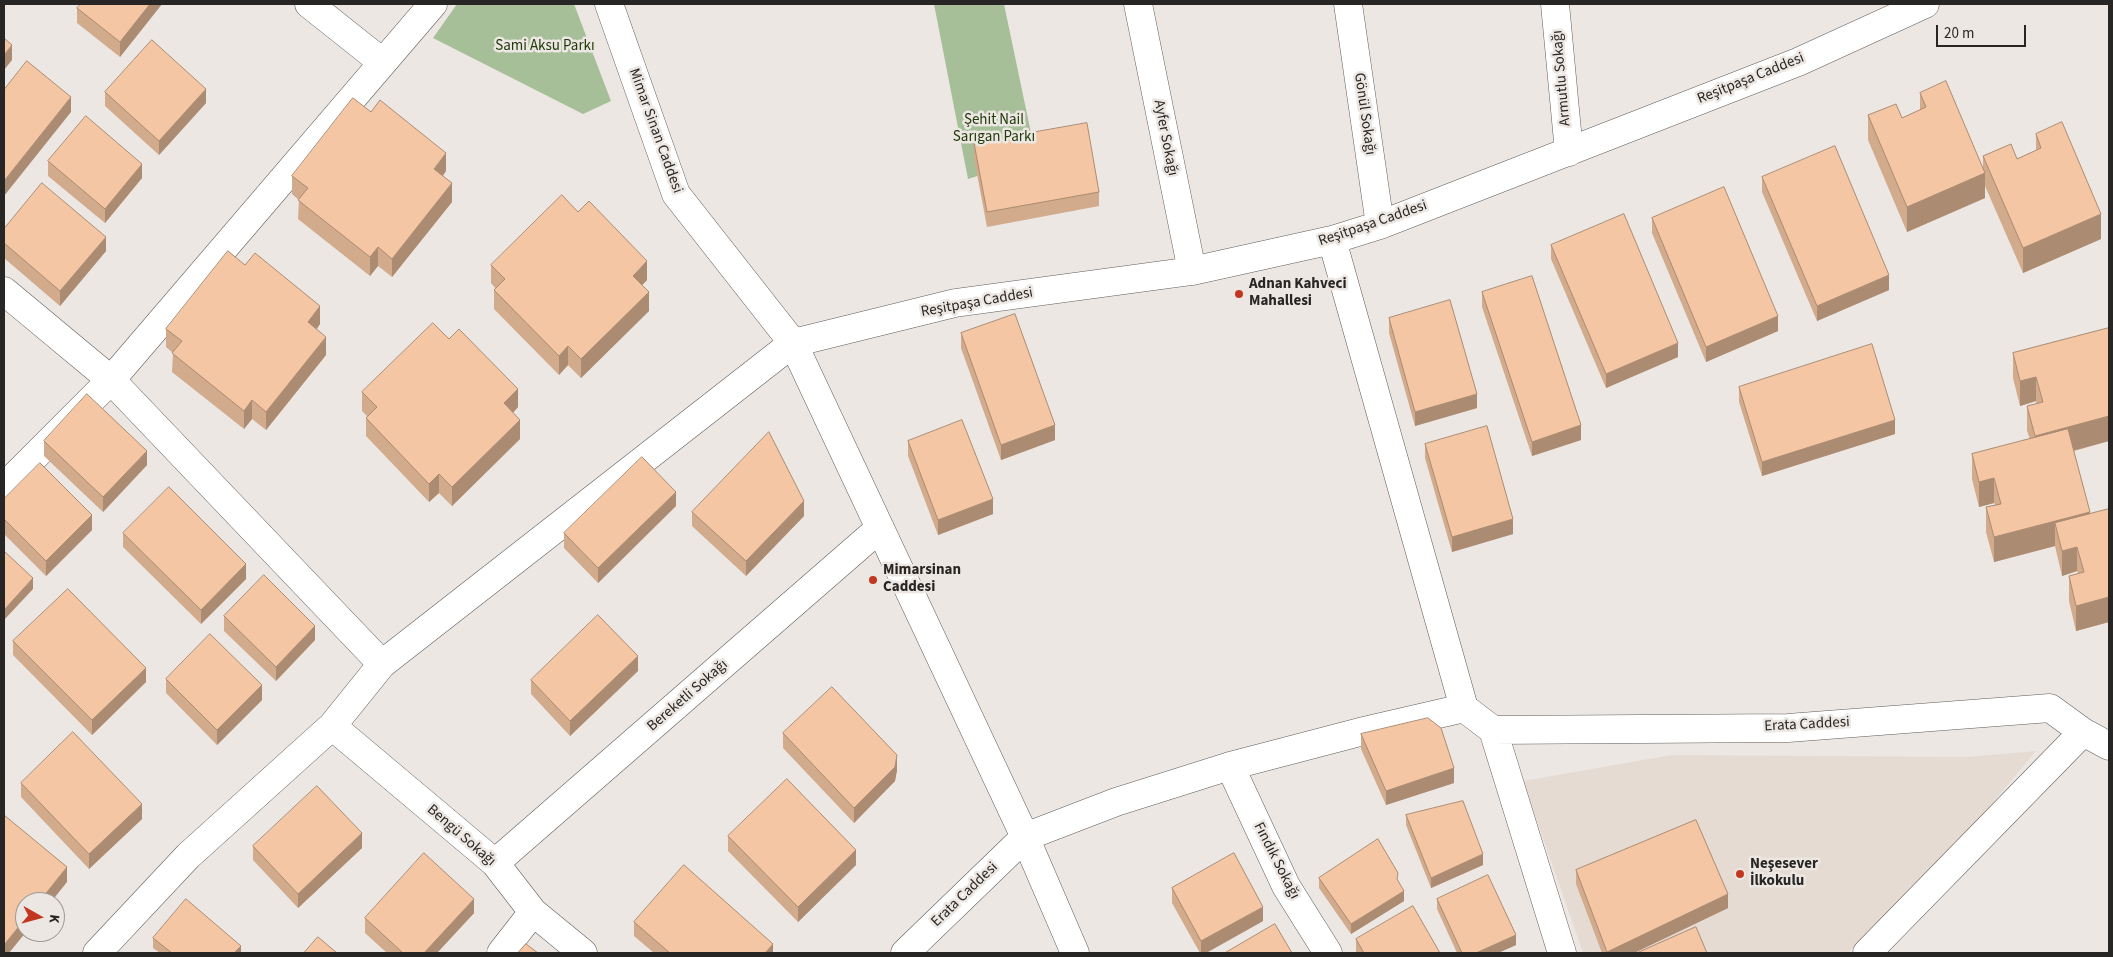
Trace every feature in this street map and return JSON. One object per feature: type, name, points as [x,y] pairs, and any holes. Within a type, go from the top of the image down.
[{"type":"street","points":[[309,4],[382,62]]},
{"type":"street","points":[[4,487],[111,380],[433,4]]},
{"type":"street","name":"Mimar Sinan Caddesi","points":[[609,4],[676,194],[793,343],[1025,837]]},
{"type":"street","name":"Ayfer Sokağı","points":[[1138,4],[1192,271]]},
{"type":"street","name":"Gönül Sokağı","points":[[1348,4],[1380,225]]},
{"type":"street","name":"Armutlu Sokağı","points":[[1555,4],[1569,152]]},
{"type":"street","name":"Reşitpaşa Caddesi","points":[[793,343],[954,304],[1192,271],[1332,240],[1380,225],[1798,62],[1925,4]]},
{"type":"street","points":[[1332,240],[1464,708],[1494,730],[1562,953]]},
{"type":"street","points":[[4,291],[111,380],[382,664]]},
{"type":"street","points":[[97,953],[188,856],[332,726],[382,664],[793,343]]},
{"type":"street","name":"Bereketli Sokağı","points":[[495,863],[880,528]]},
{"type":"street","points":[[1075,953],[1025,837],[1116,802],[1230,766],[1360,732],[1464,708]]},
{"type":"street","name":"Erata Caddesi","points":[[1494,730],[1788,728],[2050,708],[2083,732],[2109,746]]},
{"type":"street","name":"Bengü Sokağı","points":[[332,726],[495,863],[533,912],[583,953]]},
{"type":"street","points":[[1867,953],[2083,732]]},
{"type":"street","name":"Fındık Sokağı","points":[[1230,766],[1286,886],[1328,953]]},
{"type":"street","name":"Erata Caddesi","points":[[906,953],[1025,837]]},
{"type":"street","points":[[500,953],[533,912]]},
{"type":"shaded area","name":"Neşesever İlkokulu","points":[[2036,751],[1987,810],[1848,953],[1583,953],[1523,781],[1672,755],[1965,757]]},
{"type":"green space","name":"Sami Aksu Parkı","points":[[457,4],[574,4],[611,101],[583,114],[433,38]]},
{"type":"green space","name":"Şehit Nail Sarıgan Parkı","points":[[934,4],[1004,4],[1036,157],[968,179]]},
{"type":"building","points":[[81,4],[150,4],[120,42],[77,8]]},
{"type":"building","points":[[4,38],[12,45],[4,55]]},
{"type":"building","points":[[152,40],[206,89],[159,141],[105,92]]},
{"type":"building","points":[[27,61],[71,97],[4,181],[4,90]]},
{"type":"building","points":[[1946,81],[1985,173],[1907,207],[1868,115],[1896,104],[1902,118],[1926,107],[1920,93]]},
{"type":"building","points":[[353,98],[371,112],[380,100],[446,153],[434,169],[452,183],[392,259],[378,247],[370,257],[298,200],[308,188],[292,176]]},
{"type":"building","points":[[86,116],[142,164],[105,209],[48,161]]},
{"type":"building","points":[[2062,122],[2101,214],[2023,248],[1983,156],[2011,144],[2017,159],[2041,148],[2036,134]]},
{"type":"building","points":[[1087,123],[1099,192],[987,212],[974,143]]},
{"type":"building","points":[[1835,146],[1889,275],[1817,306],[1762,177]]},
{"type":"building","points":[[42,183],[106,237],[60,291],[4,243],[4,229]]},
{"type":"building","points":[[1724,187],[1778,316],[1706,347],[1652,218]]},
{"type":"building","points":[[562,195],[578,212],[589,201],[647,261],[633,276],[649,292],[581,359],[568,346],[559,356],[494,290],[505,279],[491,265]]},
{"type":"building","points":[[1624,214],[1678,343],[1606,374],[1551,245]]},
{"type":"building","points":[[228,251],[245,265],[255,253],[320,306],[308,322],[326,337],[266,412],[252,400],[244,411],[172,353],[182,341],[166,329]]},
{"type":"building","points":[[1532,276],[1581,425],[1532,442],[1482,292]]},
{"type":"building","points":[[1450,300],[1477,394],[1415,412],[1389,318]]},
{"type":"building","points":[[1015,314],[1055,425],[1001,445],[961,333]]},
{"type":"building","points":[[433,323],[449,339],[459,329],[518,389],[504,403],[520,420],[452,487],[439,474],[429,484],[366,418],[377,407],[362,392]]},
{"type":"building","points":[[2109,328],[2109,416],[2035,436],[2027,406],[2043,402],[2036,377],[2020,381],[2013,353]]},
{"type":"building","points":[[1872,344],[1895,420],[1762,462],[1739,387]]},
{"type":"building","points":[[87,394],[147,451],[103,497],[44,441]]},
{"type":"building","points":[[962,420],[993,499],[938,520],[908,441]]},
{"type":"building","points":[[1487,426],[1513,519],[1452,537],[1425,444]]},
{"type":"building","points":[[2068,429],[2090,512],[1994,537],[1986,507],[2001,504],[1994,478],[1979,482],[1972,454]]},
{"type":"building","points":[[769,432],[804,501],[746,561],[692,512]]},
{"type":"building","points":[[642,457],[676,492],[598,568],[564,533]]},
{"type":"building","points":[[40,463],[92,515],[46,561],[4,519],[4,499]]},
{"type":"building","points":[[169,487],[246,564],[201,610],[123,533]]},
{"type":"building","points":[[2109,509],[2109,597],[2076,606],[2069,576],[2084,572],[2077,547],[2062,551],[2055,523]]},
{"type":"building","points":[[4,551],[33,578],[4,610]]},
{"type":"building","points":[[264,575],[315,626],[276,667],[224,616]]},
{"type":"building","points":[[68,589],[146,668],[92,720],[13,641]]},
{"type":"building","points":[[598,615],[638,656],[570,721],[531,680]]},
{"type":"building","points":[[210,634],[262,685],[217,730],[166,679]]},
{"type":"building","points":[[832,687],[897,755],[895,767],[854,808],[783,733]]},
{"type":"building","points":[[1428,718],[1441,728],[1454,768],[1386,791],[1361,734]]},
{"type":"building","points":[[73,732],[142,804],[89,854],[21,783]]},
{"type":"building","points":[[787,779],[856,850],[798,907],[728,836]]},
{"type":"building","points":[[317,786],[362,833],[298,894],[253,846]]},
{"type":"building","points":[[1463,801],[1483,854],[1431,878],[1406,815]]},
{"type":"building","points":[[4,815],[67,867],[47,892],[15,892],[15,931],[4,945]]},
{"type":"building","points":[[1696,820],[1728,894],[1607,952],[1576,870]]},
{"type":"building","points":[[1378,839],[1398,873],[1397,879],[1404,891],[1351,924],[1319,878]]},
{"type":"building","points":[[424,853],[474,899],[424,953],[403,953],[365,918]]},
{"type":"building","points":[[1234,853],[1263,907],[1201,941],[1172,888]]},
{"type":"building","points":[[684,865],[773,944],[765,953],[670,953],[634,922]]},
{"type":"building","points":[[1488,875],[1516,935],[1476,953],[1462,953],[1437,899]]},
{"type":"building","points":[[186,899],[241,946],[234,953],[172,953],[153,938]]},
{"type":"building","points":[[1413,906],[1440,953],[1364,953],[1356,939]]},
{"type":"building","points":[[1275,924],[1292,953],[1225,953]]},
{"type":"building","points":[[1696,927],[1707,953],[1637,953]]},
{"type":"building","points":[[318,937],[337,953],[304,953]]},
{"type":"building","points":[[526,944],[538,953],[518,953]]},
{"type":"place","name":"Adnan Kahveci Mahallesi","points":[[1239,294]]},
{"type":"place","name":"Mimarsinan Caddesi","points":[[873,580]]},
{"type":"place","name":"Neşesever İlkokulu","points":[[1740,874]]}]
